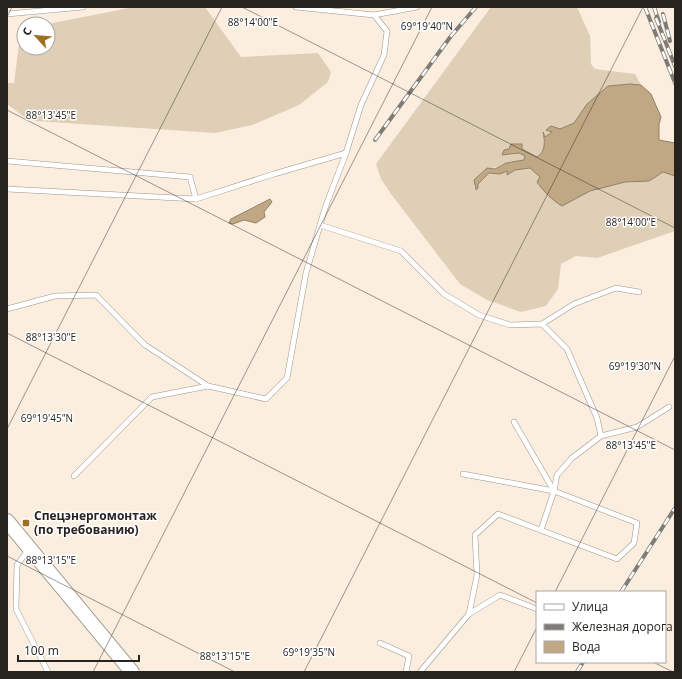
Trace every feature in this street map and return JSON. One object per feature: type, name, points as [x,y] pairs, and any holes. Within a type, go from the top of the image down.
[{"type":"street","points":[[7,521],[132,672]]},
{"type":"lane","points":[[7,14],[83,7]]},
{"type":"lane","points":[[296,7],[374,15],[417,7]]},
{"type":"lane","points":[[7,309],[55,296],[96,295],[145,345],[208,386],[266,399],[287,378],[306,273],[320,225],[346,153],[361,105],[384,55],[387,31],[374,15]]},
{"type":"lane","points":[[7,189],[196,199],[346,153]]},
{"type":"lane","points":[[7,161],[190,177],[196,199]]},
{"type":"lane","points":[[320,225],[401,252],[444,294],[479,315],[510,325],[542,324],[574,304],[616,288],[639,292]]},
{"type":"lane","points":[[542,324],[567,349],[597,418],[601,436]]},
{"type":"lane","points":[[74,476],[152,397],[208,386]]},
{"type":"lane","points":[[541,530],[554,492],[557,475],[572,458],[601,436],[637,427],[669,407]]},
{"type":"lane","points":[[514,422],[554,492]]},
{"type":"lane","points":[[463,474],[554,492],[636,522],[634,543],[617,559],[498,514],[475,535],[477,575],[469,614]]},
{"type":"lane","points":[[30,548],[17,565],[16,609],[48,672]]},
{"type":"lane","points":[[420,672],[469,614],[500,594],[536,609]]},
{"type":"lane","points":[[380,643],[409,656],[406,672]]},
{"type":"shaded area","points":[[7,7],[675,7],[675,672],[7,672]]},
{"type":"shaded area","points":[[134,7],[205,7],[241,57],[318,53],[331,72],[328,82],[299,105],[252,125],[215,133],[36,121],[23,116],[7,104],[7,83],[14,83],[18,56],[56,56],[56,22]]},
{"type":"shaded area","points":[[491,7],[577,7],[590,36],[591,64],[595,69],[635,74],[641,85],[629,84],[608,86],[587,104],[574,123],[560,129],[546,130],[552,132],[545,137],[544,135],[544,148],[540,155],[537,157],[522,149],[506,156],[519,153],[526,156],[522,161],[508,162],[496,167],[487,168],[475,180],[475,190],[478,184],[489,173],[500,174],[507,170],[507,175],[515,170],[530,168],[541,177],[547,194],[562,206],[590,191],[625,182],[649,181],[663,172],[675,176],[675,231],[597,258],[576,256],[561,264],[558,289],[546,306],[521,312],[487,300],[460,284],[391,194],[381,179],[376,164]]},
{"type":"water","points":[[630,84],[641,85],[651,94],[661,117],[659,124],[659,140],[675,143],[675,176],[663,172],[649,181],[625,182],[590,191],[562,206],[542,189],[537,182],[540,177],[530,168],[515,170],[507,175],[507,171],[500,174],[489,173],[478,184],[478,188],[476,190],[474,180],[487,168],[495,169],[506,163],[524,160],[525,156],[519,153],[502,155],[504,150],[509,149],[511,144],[522,144],[522,149],[537,157],[543,149],[543,132],[545,137],[552,132],[546,130],[551,126],[560,129],[574,123],[587,104],[608,86]]},
{"type":"water","points":[[270,199],[272,202],[264,212],[265,217],[256,223],[244,220],[233,224],[229,223],[231,219]]},
{"type":"railway","points":[[375,140],[451,36],[476,7]]},
{"type":"railway","points":[[645,7],[675,83]]},
{"type":"railway","points":[[654,7],[659,22]]},
{"type":"railway","points":[[663,14],[670,41]]},
{"type":"railway","points":[[656,18],[675,66]]},
{"type":"railway","points":[[622,591],[675,508]]},
{"type":"railway","points":[[577,672],[582,663]]},
{"type":"place","name":"Спецэнергомонтаж (по требованию)","points":[[26,523]]}]
